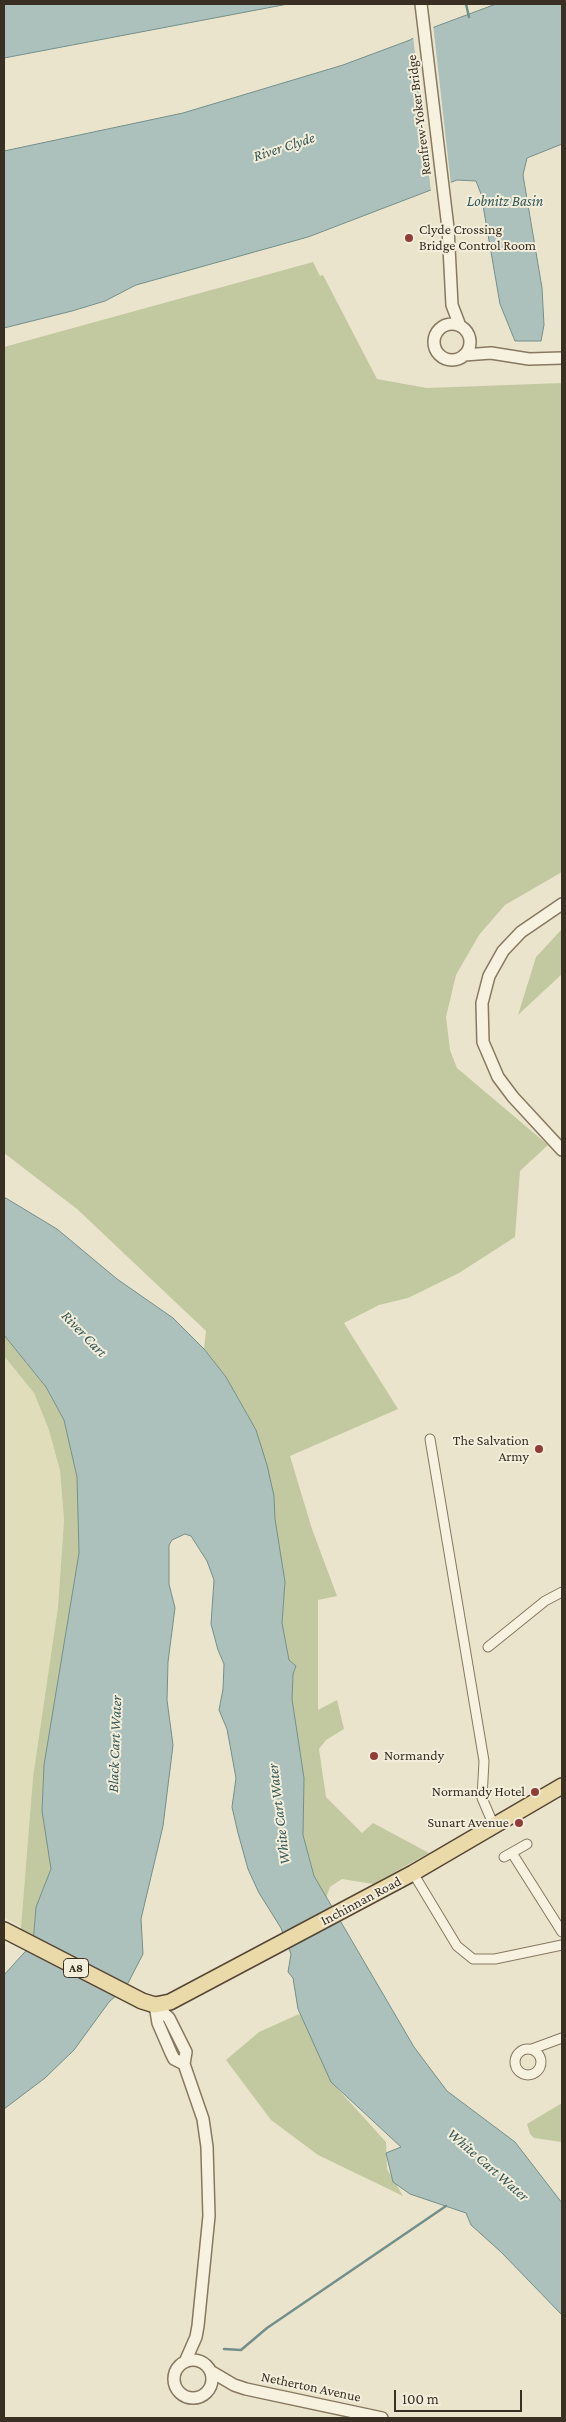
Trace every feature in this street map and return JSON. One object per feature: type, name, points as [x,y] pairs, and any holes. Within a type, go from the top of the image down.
[{"type":"main road","name":"Inchinnan Road","points":[[155,2005],[176,2000],[262,1955],[413,1873],[562,1786]]},
{"type":"main road","name":"A8","points":[[10,1933],[137,1999],[155,2005]]},
{"type":"street","name":"Renfrew-Yoker Bridge","points":[[421,4],[447,223],[452,305]]},
{"type":"street","points":[[446,325],[452,305]]},
{"type":"street","points":[[452,305],[460,326],[469,337],[491,352]]},
{"type":"street","points":[[460,326],[446,325],[441,328],[434,338],[435,349],[438,354],[448,360],[454,360],[464,355],[491,352],[529,358],[562,358]]},
{"type":"street","points":[[464,355],[469,347],[469,337]]},
{"type":"street","points":[[562,904],[521,932],[503,951],[489,976],[482,1003],[482,1012],[484,1042],[498,1077],[512,1098],[562,1150]]},
{"type":"street","points":[[430,1439],[483,1753],[484,1780],[482,1798],[494,1826]]},
{"type":"street","points":[[488,1647],[545,1601],[562,1592]]},
{"type":"street","points":[[527,1844],[508,1855],[562,1932]]},
{"type":"street","points":[[413,1873],[457,1946],[473,1959],[489,1960],[562,1945]]},
{"type":"street","points":[[155,2005],[158,2023],[174,2059],[184,2064],[203,2118],[209,2173],[209,2216],[196,2337],[185,2362]]},
{"type":"street","points":[[532,2049],[562,2038]]},
{"type":"street","points":[[196,2337],[202,2361],[212,2372],[211,2388],[197,2398],[186,2397],[180,2394],[174,2378],[177,2368],[190,2360],[202,2361]]},
{"type":"street","name":"Netherton Avenue","points":[[212,2372],[234,2385],[382,2418]]},
{"type":"street","name":"Netherton Avenue","points":[[211,2388],[234,2385]]},
{"type":"shaded area","points":[[4,1356],[34,1393],[49,1430],[60,1471],[64,1520],[58,1607],[33,1777],[21,1927],[4,1917]]},
{"type":"green space","points":[[313,262],[320,276],[323,275],[377,379],[427,388],[562,383],[562,872],[505,905],[479,935],[456,975],[446,1017],[450,1050],[457,1068],[548,1145],[520,1171],[515,1237],[459,1273],[408,1298],[379,1305],[344,1323],[398,1409],[290,1456],[312,1529],[337,1596],[318,1600],[318,1710],[337,1700],[344,1729],[326,1740],[319,1749],[326,1797],[362,1833],[373,1823],[429,1853],[373,1884],[342,1879],[330,1887],[326,1898],[314,1876],[303,1835],[304,1778],[292,1699],[293,1674],[296,1666],[289,1660],[282,1623],[285,1583],[275,1519],[274,1496],[256,1430],[226,1377],[204,1349],[206,1331],[77,1209],[4,1153],[4,347]]},
{"type":"green space","points":[[562,929],[562,974],[518,1015],[536,957]]},
{"type":"green space","points":[[4,1335],[46,1387],[64,1420],[77,1477],[79,1553],[44,1765],[42,1811],[51,1869],[36,1907],[33,1940],[19,1931],[21,1927],[33,1777],[58,1607],[64,1520],[60,1471],[49,1430],[34,1393],[4,1356]]},
{"type":"green space","points":[[299,2014],[308,2027],[337,2088],[386,2142],[387,2169],[403,2196],[318,2155],[271,2120],[226,2060],[259,2032]]},
{"type":"green space","points":[[562,2103],[562,2142],[534,2138],[530,2134],[527,2124]]},
{"type":"water","points":[[4,4],[288,4],[4,58]]},
{"type":"water","points":[[496,4],[562,4],[562,144],[527,158],[523,175],[542,288],[544,325],[541,341],[515,341],[500,304],[481,194],[476,181],[457,180],[308,237],[136,285],[105,301],[4,328],[4,151],[183,113],[343,65],[410,40],[429,29]]},
{"type":"water","points":[[4,1197],[57,1229],[117,1279],[173,1318],[204,1349],[226,1377],[256,1430],[274,1496],[275,1519],[285,1582],[282,1623],[289,1660],[296,1666],[293,1674],[292,1699],[304,1778],[303,1835],[314,1876],[414,2047],[447,2091],[515,2142],[562,2203],[562,2315],[501,2252],[471,2225],[466,2213],[410,2194],[393,2182],[386,2153],[401,2147],[331,2082],[298,2009],[293,1978],[288,1972],[291,1954],[281,1928],[259,1893],[248,1869],[238,1833],[232,1807],[236,1778],[227,1729],[219,1710],[223,1689],[224,1664],[211,1624],[214,1580],[207,1561],[191,1536],[185,1534],[172,1540],[169,1545],[169,1584],[175,1608],[168,1662],[167,1700],[173,1745],[163,1826],[141,1919],[143,1954],[126,1987],[109,2002],[74,2050],[45,2078],[4,2109],[4,1975],[33,1943],[36,1907],[51,1869],[42,1811],[44,1765],[79,1553],[77,1477],[64,1420],[46,1387],[4,1335]]},
{"type":"pier","points":[[433,24],[451,185],[431,192],[413,36]]},
{"type":"waterway","points":[[466,4],[469,17]]},
{"type":"waterway","points":[[224,2349],[241,2350],[267,2328],[446,2206]]},
{"type":"place","name":"Clyde Crossing Bridge Control Room","points":[[409,238]]},
{"type":"place","name":"The Salvation Army","points":[[539,1449]]},
{"type":"place","name":"Normandy","points":[[374,1756]]},
{"type":"place","name":"Normandy Hotel","points":[[535,1792]]},
{"type":"place","name":"Sunart Avenue","points":[[519,1823]]},
{"type":"water label","name":"River Clyde","points":[[284,147]]},
{"type":"water label","name":"Lobnitz Basin","points":[[505,201]]},
{"type":"water label","name":"River Cart","points":[[84,1334]]},
{"type":"water label","name":"Black Cart Water","points":[[115,1744]]},
{"type":"water label","name":"White Cart Water","points":[[279,1814]]},
{"type":"water label","name":"White Cart Water","points":[[488,2165]]}]
